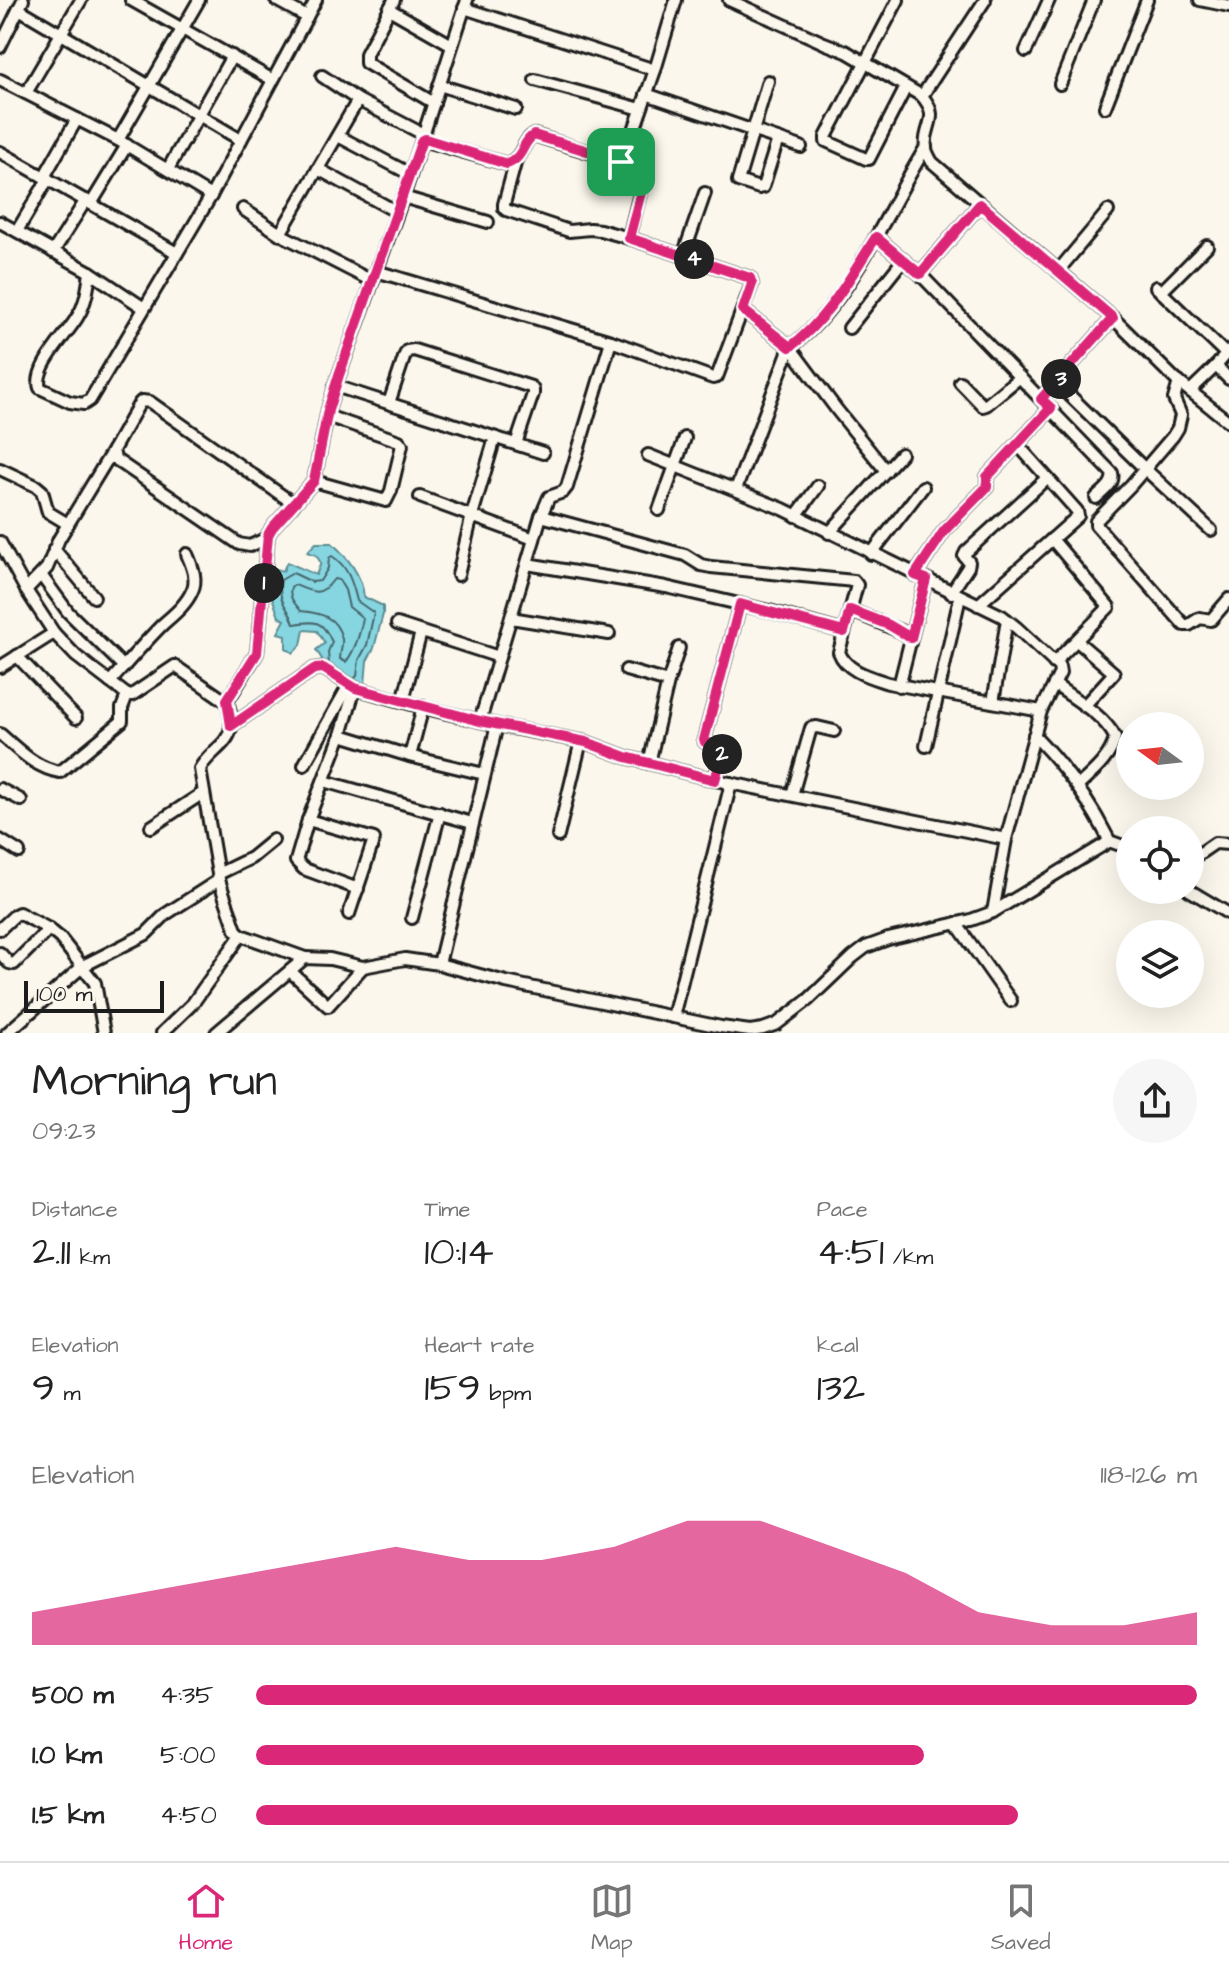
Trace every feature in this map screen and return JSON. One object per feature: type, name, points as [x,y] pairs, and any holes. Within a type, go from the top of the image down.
[{"type":"street","points":[[26,93],[81,0]]},
{"type":"street","points":[[131,0],[273,80]]},
{"type":"street","points":[[53,252],[88,202],[122,142],[148,86],[199,0]]},
{"type":"street","points":[[276,0],[307,17]]},
{"type":"street","points":[[90,272],[82,308],[55,346],[38,381],[40,388],[70,402],[84,404],[90,400],[211,196],[316,0]]},
{"type":"street","points":[[621,162],[655,70],[676,0]]},
{"type":"street","points":[[729,0],[867,62],[922,96],[931,107],[932,115],[926,147],[876,237],[830,307],[790,347],[736,489]]},
{"type":"street","points":[[898,0],[826,137],[827,142],[869,159],[906,87]]},
{"type":"street","points":[[922,96],[985,0]]},
{"type":"street","points":[[1026,51],[1049,0]]},
{"type":"street","points":[[1060,84],[1094,0]]},
{"type":"street","points":[[1105,107],[1147,0]]},
{"type":"street","points":[[1200,0],[1229,6]]},
{"type":"street","points":[[655,70],[466,4],[403,197],[335,386],[314,481],[272,528],[267,538],[257,653],[227,700],[231,726],[226,739],[200,769],[218,877],[233,924],[241,935],[305,958],[330,959],[363,967],[405,959],[439,964],[506,982],[750,1031],[777,1024],[866,947],[993,912],[1109,841]]},
{"type":"street","points":[[0,47],[21,5],[61,34],[241,140]]},
{"type":"street","points":[[434,103],[366,63],[366,54],[392,5],[452,45]]},
{"type":"street","points":[[168,169],[232,56]]},
{"type":"street","points":[[322,76],[423,136],[503,164],[516,160]]},
{"type":"street","points":[[0,80],[122,142],[211,196]]},
{"type":"street","points":[[535,80],[641,109]]},
{"type":"street","points":[[768,81],[738,177],[740,182],[763,187],[778,139]]},
{"type":"street","points":[[439,85],[516,109]]},
{"type":"street","points":[[646,94],[801,147]]},
{"type":"street","points":[[280,234],[358,100]]},
{"type":"street","points":[[17,231],[77,119]]},
{"type":"street","points":[[243,209],[280,234],[374,276],[611,341],[717,377],[752,284],[750,278],[629,238],[590,229],[569,231],[506,210],[504,204],[516,160],[527,139],[534,135],[621,162],[641,177],[643,181],[629,238]]},
{"type":"street","points":[[338,136],[410,174]]},
{"type":"street","points":[[926,147],[932,162],[1113,318],[1179,382],[1229,422]]},
{"type":"street","points":[[1,155],[177,253]]},
{"type":"street","points":[[318,169],[397,212]]},
{"type":"street","points":[[683,256],[705,193]]},
{"type":"street","points":[[403,197],[488,222]]},
{"type":"street","points":[[920,274],[980,204]]},
{"type":"street","points":[[1058,271],[1108,211]]},
{"type":"street","points":[[0,222],[90,272],[144,308]]},
{"type":"street","points":[[876,237],[920,274],[1114,475],[1111,483],[1096,498]]},
{"type":"street","points":[[1190,391],[1228,352],[1159,289],[1207,246]]},
{"type":"street","points":[[849,328],[903,260]]},
{"type":"street","points":[[743,310],[790,347],[886,471]]},
{"type":"street","points":[[1041,399],[1113,318]]},
{"type":"street","points":[[480,721],[541,516],[549,497],[563,492],[567,487],[611,341]]},
{"type":"street","points":[[389,403],[405,355],[407,351],[414,350],[531,387],[533,394],[516,444]]},
{"type":"street","points":[[1216,366],[1229,379]]},
{"type":"street","points":[[960,382],[983,406],[1020,377]]},
{"type":"street","points":[[1179,382],[1174,399],[1181,415],[1178,428],[1096,521],[1096,525],[1184,625],[1200,618],[1211,620],[1229,599]]},
{"type":"street","points":[[1057,383],[1211,530]]},
{"type":"street","points":[[335,386],[543,453]]},
{"type":"street","points":[[26,590],[47,568],[68,524],[142,401],[150,402],[294,504]]},
{"type":"street","points":[[915,575],[944,531],[987,487],[987,477],[1051,408]]},
{"type":"street","points":[[314,481],[386,501],[402,445],[399,441],[327,416]]},
{"type":"street","points":[[458,575],[495,438]]},
{"type":"street","points":[[659,510],[685,438]]},
{"type":"street","points":[[978,605],[1078,513],[1018,445]]},
{"type":"street","points":[[113,450],[115,459],[239,544],[250,546],[267,538]]},
{"type":"street","points":[[829,533],[901,454]]},
{"type":"street","points":[[648,455],[796,516],[1007,620],[1061,670],[1041,711],[1034,735],[1006,839],[993,912]]},
{"type":"street","points":[[0,469],[36,486],[44,494],[48,512],[68,524]]},
{"type":"street","points":[[926,746],[940,693],[956,595],[969,564],[965,558],[966,552],[1047,478]]},
{"type":"street","points":[[796,516],[818,486]]},
{"type":"street","points":[[871,554],[923,487]]},
{"type":"street","points":[[420,497],[534,539]]},
{"type":"street","points":[[541,516],[685,555],[701,565],[854,581],[857,585],[839,652],[848,666],[899,686],[1041,711]]},
{"type":"street","points":[[1052,539],[1109,607],[1054,663]]},
{"type":"street","points":[[0,542],[54,633],[76,656],[127,695],[132,695],[175,666],[227,700]]},
{"type":"street","points":[[54,549],[94,597]]},
{"type":"street","points":[[110,682],[193,591],[194,569],[187,554]]},
{"type":"street","points":[[527,564],[666,587],[844,632]]},
{"type":"street","points":[[41,575],[68,612],[124,667]]},
{"type":"street","points":[[899,686],[926,579]]},
{"type":"street","points":[[715,780],[724,749],[704,740],[740,604]]},
{"type":"street","points":[[850,610],[889,625],[911,638]]},
{"type":"street","points":[[511,618],[609,634]]},
{"type":"street","points":[[993,702],[1007,620]]},
{"type":"street","points":[[397,624],[499,657]]},
{"type":"street","points":[[403,701],[421,632]]},
{"type":"street","points":[[0,667],[54,633]]},
{"type":"street","points":[[1077,641],[1114,673],[1084,706]]},
{"type":"street","points":[[649,763],[679,648]]},
{"type":"street","points":[[17,656],[76,718]]},
{"type":"street","points":[[231,726],[318,668],[330,670],[352,686],[423,707],[581,741],[715,780],[1006,839]]},
{"type":"street","points":[[626,670],[668,682]]},
{"type":"street","points":[[1054,684],[1107,725],[1115,737],[1113,747],[1093,773],[1078,786]]},
{"type":"street","points":[[352,686],[341,735],[296,858],[304,869],[358,889]]},
{"type":"street","points":[[304,765],[352,686]]},
{"type":"street","points":[[0,734],[36,764],[60,772],[122,721],[122,708],[127,695]]},
{"type":"street","points":[[410,756],[423,707]]},
{"type":"street","points":[[439,964],[497,725]]},
{"type":"street","points":[[792,795],[811,728],[834,731]]},
{"type":"street","points":[[341,735],[484,774]]},
{"type":"street","points":[[1034,735],[1078,786],[1109,841],[1116,844]]},
{"type":"street","points":[[558,836],[581,741]]},
{"type":"street","points":[[324,781],[472,823]]},
{"type":"street","points":[[673,1017],[731,783]]},
{"type":"street","points":[[0,789],[21,800]]},
{"type":"street","points":[[151,827],[203,793]]},
{"type":"street","points":[[412,918],[440,813]]},
{"type":"street","points":[[308,820],[374,839],[349,914]]},
{"type":"street","points":[[0,840],[19,852]]},
{"type":"street","points":[[0,1024],[8,1033],[83,966],[146,934],[166,914],[273,840]]},
{"type":"street","points":[[1204,850],[1215,843],[1229,844]]},
{"type":"street","points":[[1204,899],[1229,914]]},
{"type":"street","points":[[0,929],[19,913],[60,938],[97,988],[104,1033]]},
{"type":"street","points":[[956,923],[1011,1001]]},
{"type":"street","points":[[0,953],[14,964],[49,929]]},
{"type":"street","points":[[162,1033],[193,1003],[241,935]]},
{"type":"street","points":[[216,1033],[305,958]]},
{"type":"street","points":[[290,971],[328,1006],[363,967]]},
{"type":"water","points":[[316,543],[332,543],[353,567],[364,597],[383,606],[374,648],[367,661],[365,684],[360,691],[326,672],[312,676],[322,659],[316,650],[325,643],[317,631],[304,630],[301,645],[293,653],[286,648],[286,635],[278,633],[285,620],[279,617],[271,594],[273,568],[283,571],[287,562],[316,575],[321,563],[316,555],[307,552]]},
{"type":"route","points":[[534,135],[621,162],[643,181],[629,238],[750,278],[752,284],[743,310],[790,347],[830,307],[876,237],[920,274],[980,204],[1113,318],[1041,399],[1051,408],[987,477],[987,487],[944,531],[915,575],[926,579],[911,638],[889,625],[850,610],[844,632],[740,604],[704,740],[724,749],[715,780],[626,757],[586,742],[480,721],[355,688],[323,668],[314,669],[231,726],[227,700],[257,653],[267,538],[272,528],[314,481],[328,410],[339,375],[422,139],[507,164],[516,160],[527,139],[534,135]]}]
